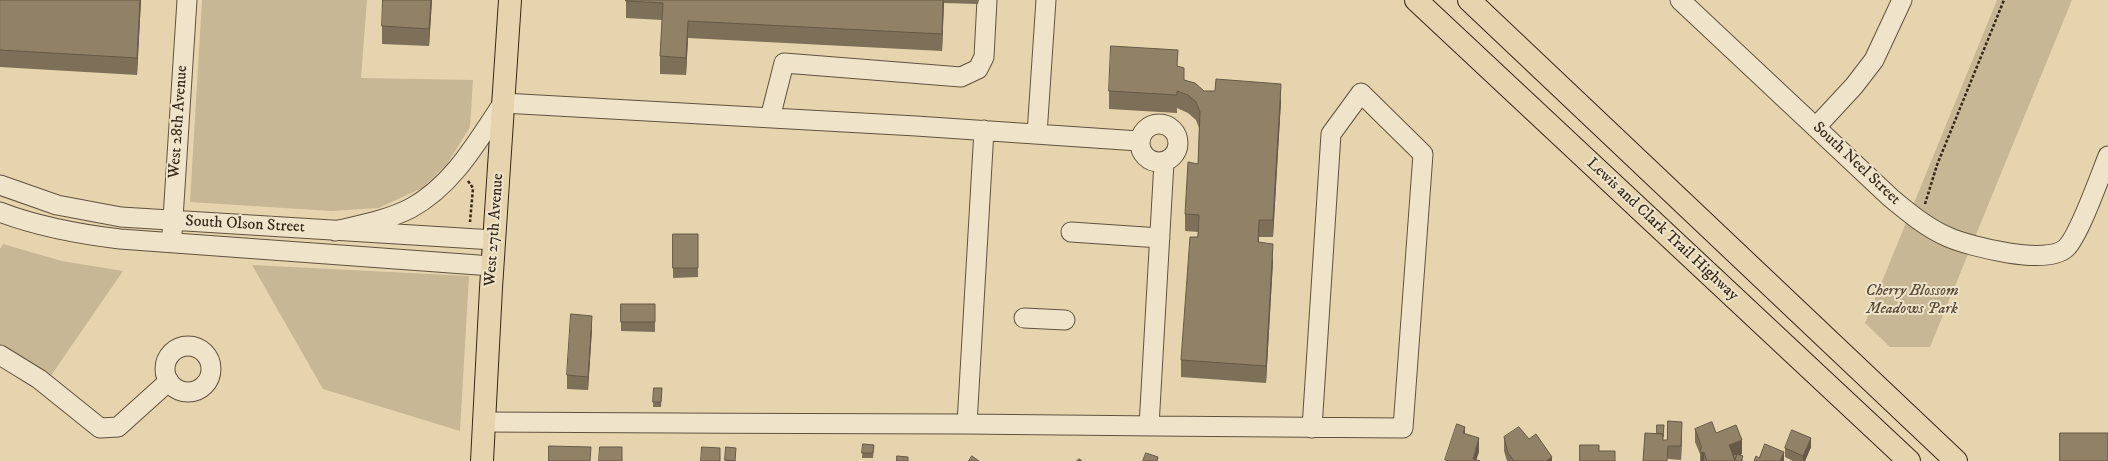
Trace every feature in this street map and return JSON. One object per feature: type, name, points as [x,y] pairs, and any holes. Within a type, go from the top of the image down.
[{"type":"main road","name":"West 27th Avenue","points":[[482,461],[492,266],[510,0]]},
{"type":"main road","name":"Lewis and Clark Trail Highway","points":[[1416,0],[1909,461]]},
{"type":"main road","points":[[1469,0],[1956,461]]},
{"type":"street","name":"West 28th Avenue","points":[[171,243],[187,0]]},
{"type":"street","points":[[770,118],[784,63],[961,77],[978,69],[984,57],[988,0]]},
{"type":"street","points":[[1037,134],[1046,0]]},
{"type":"street","name":"South Neel Street","points":[[1680,0],[1916,219],[1948,237],[1982,249],[2028,255],[2049,254],[2066,248],[2079,227],[2108,156]]},
{"type":"street","points":[[1816,126],[1854,86],[1874,60],[1902,0]]},
{"type":"street","points":[[483,422],[967,424],[1312,428],[1403,428],[1423,154],[1361,93],[1331,134],[1312,428]]},
{"type":"street","points":[[335,231],[397,214],[426,199],[460,166],[503,103],[984,130],[1139,141]]},
{"type":"street","points":[[1164,124],[1170,126],[1178,137],[1179,143],[1174,155],[1164,162],[1152,161],[1146,158],[1140,148],[1139,141],[1141,135],[1150,125],[1164,124]]},
{"type":"street","points":[[967,424],[984,130]]},
{"type":"street","points":[[1148,426],[1164,162]]},
{"type":"street","name":"South Olson Street","points":[[0,185],[34,198],[78,210],[121,217],[494,240]]},
{"type":"street","name":"South Olson Street","points":[[0,212],[26,221],[72,233],[171,243],[492,266]]},
{"type":"street","points":[[1071,232],[1160,238]]},
{"type":"street","points":[[1024,318],[1065,320]]},
{"type":"street","points":[[0,355],[39,379],[100,428],[109,429],[118,427],[169,381]]},
{"type":"path","points":[[1916,219],[1928,198],[1937,165],[2004,0]]},
{"type":"path","points":[[465,179],[473,188],[470,226]]},
{"type":"green space","points":[[202,0],[367,0],[361,78],[473,80],[470,127],[447,164],[422,188],[379,208],[331,211],[190,202]]},
{"type":"green space","name":"Cherry Blossom Meadows Park","points":[[1997,0],[2072,0],[1930,347],[1890,347],[1865,323]]},
{"type":"green space","points":[[3,244],[62,261],[123,271],[50,377],[0,345],[0,249]]},
{"type":"green space","points":[[252,265],[469,276],[460,431],[323,389]]},
{"type":"building","points":[[0,0],[140,0],[137,58],[0,50]]},
{"type":"building","points":[[383,0],[431,0],[429,29],[382,26]]},
{"type":"building","points":[[626,0],[943,0],[942,34],[688,21],[686,58],[660,56],[663,3]]},
{"type":"building","points":[[1111,46],[1178,50],[1177,66],[1184,68],[1184,80],[1195,83],[1204,91],[1215,91],[1216,79],[1281,84],[1273,220],[1259,220],[1258,242],[1273,244],[1266,366],[1181,360],[1190,237],[1198,237],[1199,215],[1185,214],[1188,162],[1198,164],[1200,112],[1196,102],[1188,95],[1177,91],[1177,95],[1109,91]]},
{"type":"building","points":[[673,234],[698,234],[698,268],[673,268]]},
{"type":"building","points":[[621,304],[655,304],[655,322],[621,322]]},
{"type":"building","points":[[571,314],[592,316],[588,377],[567,375]]},
{"type":"building","points":[[654,388],[662,388],[661,402],[653,402]]},
{"type":"building","points":[[1668,421],[1682,422],[1681,446],[1668,446],[1667,461],[1643,461],[1645,433],[1663,434],[1663,440],[1667,440]]},
{"type":"building","points":[[1712,422],[1716,433],[1736,425],[1742,440],[1729,445],[1735,460],[1737,454],[1743,456],[1741,461],[1707,461],[1704,452],[1701,453],[1700,449],[1702,448],[1695,429]]},
{"type":"building","points":[[1457,424],[1465,427],[1463,433],[1479,438],[1473,459],[1480,461],[1445,460]]},
{"type":"building","points":[[1657,425],[1664,425],[1663,437],[1663,434],[1657,433]]},
{"type":"building","points":[[1519,427],[1529,439],[1536,434],[1552,457],[1546,461],[1514,461],[1508,453],[1504,437]]},
{"type":"building","points":[[1792,430],[1811,438],[1803,456],[1785,448]]},
{"type":"building","points":[[2060,433],[2108,433],[2108,461],[2060,461]]},
{"type":"building","points":[[863,444],[874,445],[873,453],[862,453]]},
{"type":"building","points":[[1765,444],[1784,452],[1780,461],[1754,461],[1756,456],[1759,458]]},
{"type":"building","points":[[1580,445],[1599,445],[1599,451],[1615,451],[1615,461],[1580,461]]},
{"type":"building","points":[[549,446],[591,447],[590,461],[549,461]]},
{"type":"building","points":[[600,447],[622,447],[622,461],[599,461]]},
{"type":"building","points":[[702,447],[720,448],[720,461],[701,461]]},
{"type":"building","points":[[726,447],[736,448],[735,461],[725,460]]},
{"type":"building","points":[[1146,453],[1158,457],[1157,461],[1143,461]]},
{"type":"building","points":[[897,456],[908,457],[908,461],[897,461]]},
{"type":"building","points":[[972,456],[979,461],[969,461]]}]
